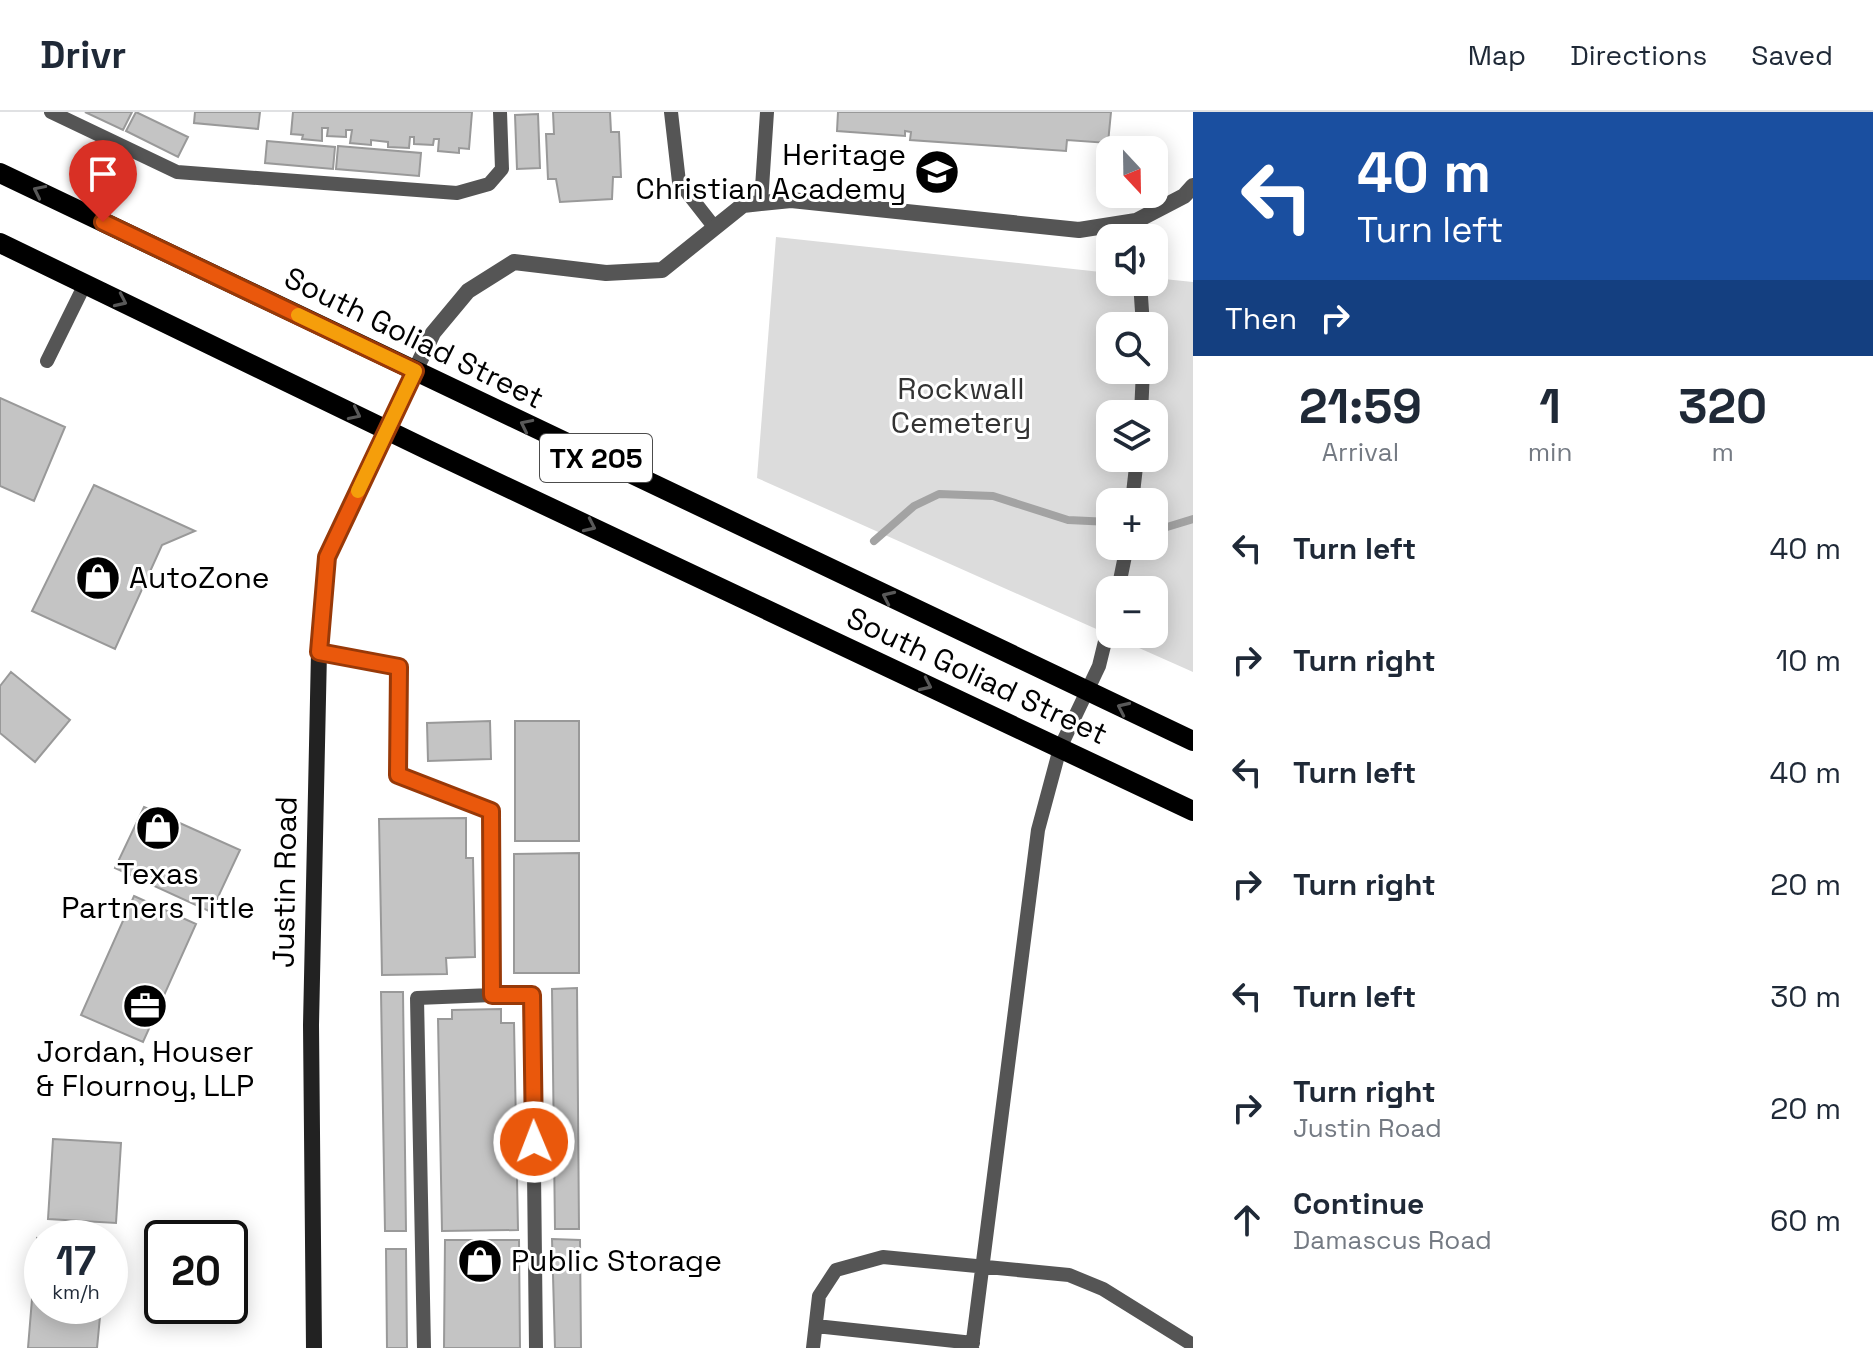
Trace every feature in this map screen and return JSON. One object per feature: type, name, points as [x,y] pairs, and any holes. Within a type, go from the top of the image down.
[{"type":"main road","name":"South Goliad Street","points":[[0,173],[1193,741]]},
{"type":"main road","name":"South Goliad Street","points":[[1,245],[1193,811]]},
{"type":"street","points":[[1144,224],[1193,186]]},
{"type":"street","points":[[387,430],[433,333],[468,291],[514,262],[606,273],[662,270],[743,205],[791,200],[1096,230]]},
{"type":"street","name":"Justin Road","points":[[314,1348],[311,1025],[319,652],[327,557],[387,430]]},
{"type":"lane","points":[[51,112],[177,172],[457,193],[489,184],[502,169],[500,112]]},
{"type":"lane","points":[[671,112],[679,182],[715,228]]},
{"type":"lane","points":[[761,203],[767,112]]},
{"type":"lane","points":[[47,361],[85,284]]},
{"type":"lane","points":[[816,1326],[972,1345],[1038,830],[1060,748],[1099,666],[1103,648]]},
{"type":"lane","points":[[319,652],[399,667],[398,775],[491,811],[492,995]]},
{"type":"lane","points":[[424,1348],[417,998],[492,995],[532,995],[536,1348]]},
{"type":"lane","points":[[813,1348],[819,1296],[836,1270],[883,1257],[1069,1275],[1103,1289],[1193,1345]]},
{"type":"green space","name":"Rockwall Cemetery","points":[[776,237],[1096,271],[1096,296],[1168,296],[1168,279],[1193,282],[1193,672],[1139,648],[1168,648],[1168,576],[1096,576],[1096,629],[757,478]]},
{"type":"building","points":[[85,112],[132,112],[123,130]]},
{"type":"building","points":[[136,112],[188,137],[178,157],[126,131]]},
{"type":"building","points":[[195,112],[260,112],[258,129],[194,123]]},
{"type":"building","points":[[293,112],[472,112],[469,149],[459,148],[459,153],[438,151],[439,139],[434,139],[433,145],[414,144],[414,137],[410,137],[409,148],[388,147],[388,142],[371,140],[371,145],[350,143],[352,130],[346,130],[346,137],[327,136],[328,128],[322,128],[322,141],[302,139],[303,135],[291,134]]},
{"type":"building","points":[[553,112],[610,112],[611,132],[619,132],[621,177],[613,177],[612,199],[560,202],[556,179],[548,179],[546,134],[554,134]]},
{"type":"building","points":[[838,112],[1111,112],[1109,136],[1096,136],[1096,142],[1067,140],[1066,151],[910,140],[911,132],[905,131],[905,136],[837,131]]},
{"type":"building","points":[[538,114],[540,168],[517,169],[515,115]]},
{"type":"building","points":[[267,141],[335,147],[333,169],[265,163]]},
{"type":"building","points":[[338,146],[421,153],[419,176],[336,169]]},
{"type":"building","points":[[0,398],[65,427],[34,501],[0,486]]},
{"type":"building","name":"AutoZone","points":[[94,485],[195,531],[162,545],[115,649],[32,611]]},
{"type":"building","points":[[11,672],[70,720],[35,762],[0,733],[0,686]]},
{"type":"building","points":[[490,721],[491,759],[428,761],[427,723]]},
{"type":"building","points":[[515,721],[579,721],[579,841],[515,841]]},
{"type":"building","points":[[144,807],[240,850],[211,912],[115,868]]},
{"type":"building","points":[[466,818],[466,858],[473,858],[475,957],[446,958],[447,974],[382,975],[379,819]]},
{"type":"building","points":[[579,853],[579,973],[514,973],[514,854]]},
{"type":"building","points":[[134,896],[196,924],[143,1042],[81,1015]]},
{"type":"building","points":[[577,988],[579,1229],[555,1229],[552,989]]},
{"type":"building","points":[[381,992],[403,992],[406,1231],[385,1231]]},
{"type":"building","points":[[501,1009],[501,1023],[514,1023],[518,1230],[442,1231],[438,1019],[452,1019],[452,1010]]},
{"type":"building","points":[[53,1139],[121,1143],[116,1220],[48,1219]]},
{"type":"building","points":[[552,1239],[580,1240],[581,1348],[555,1348]]},
{"type":"building","points":[[445,1240],[519,1240],[520,1348],[444,1348]]},
{"type":"building","points":[[386,1249],[406,1249],[407,1348],[387,1348]]},
{"type":"building","points":[[30,1324],[99,1324],[97,1348],[28,1348]]},
{"type":"waterway","points":[[874,541],[914,506],[939,494],[993,496],[1068,520],[1096,521]]},
{"type":"waterway","points":[[1168,527],[1193,519]]},
{"type":"slow traffic","points":[[298,315],[415,371],[358,491]]},
{"type":"place","name":"Heritage Christian Academy","points":[[937,172]]},
{"type":"place","name":"AutoZone","points":[[98,578]]},
{"type":"place","name":"Texas Partners Title","points":[[158,828]]},
{"type":"place","name":"Jordan, Houser & Flournoy, LLP","points":[[145,1006]]},
{"type":"place","name":"Public Storage","points":[[480,1261]]},
{"type":"route","points":[[103,222],[415,371],[327,557],[319,652],[399,667],[398,775],[491,811],[492,995],[532,995],[534,1142]]}]
